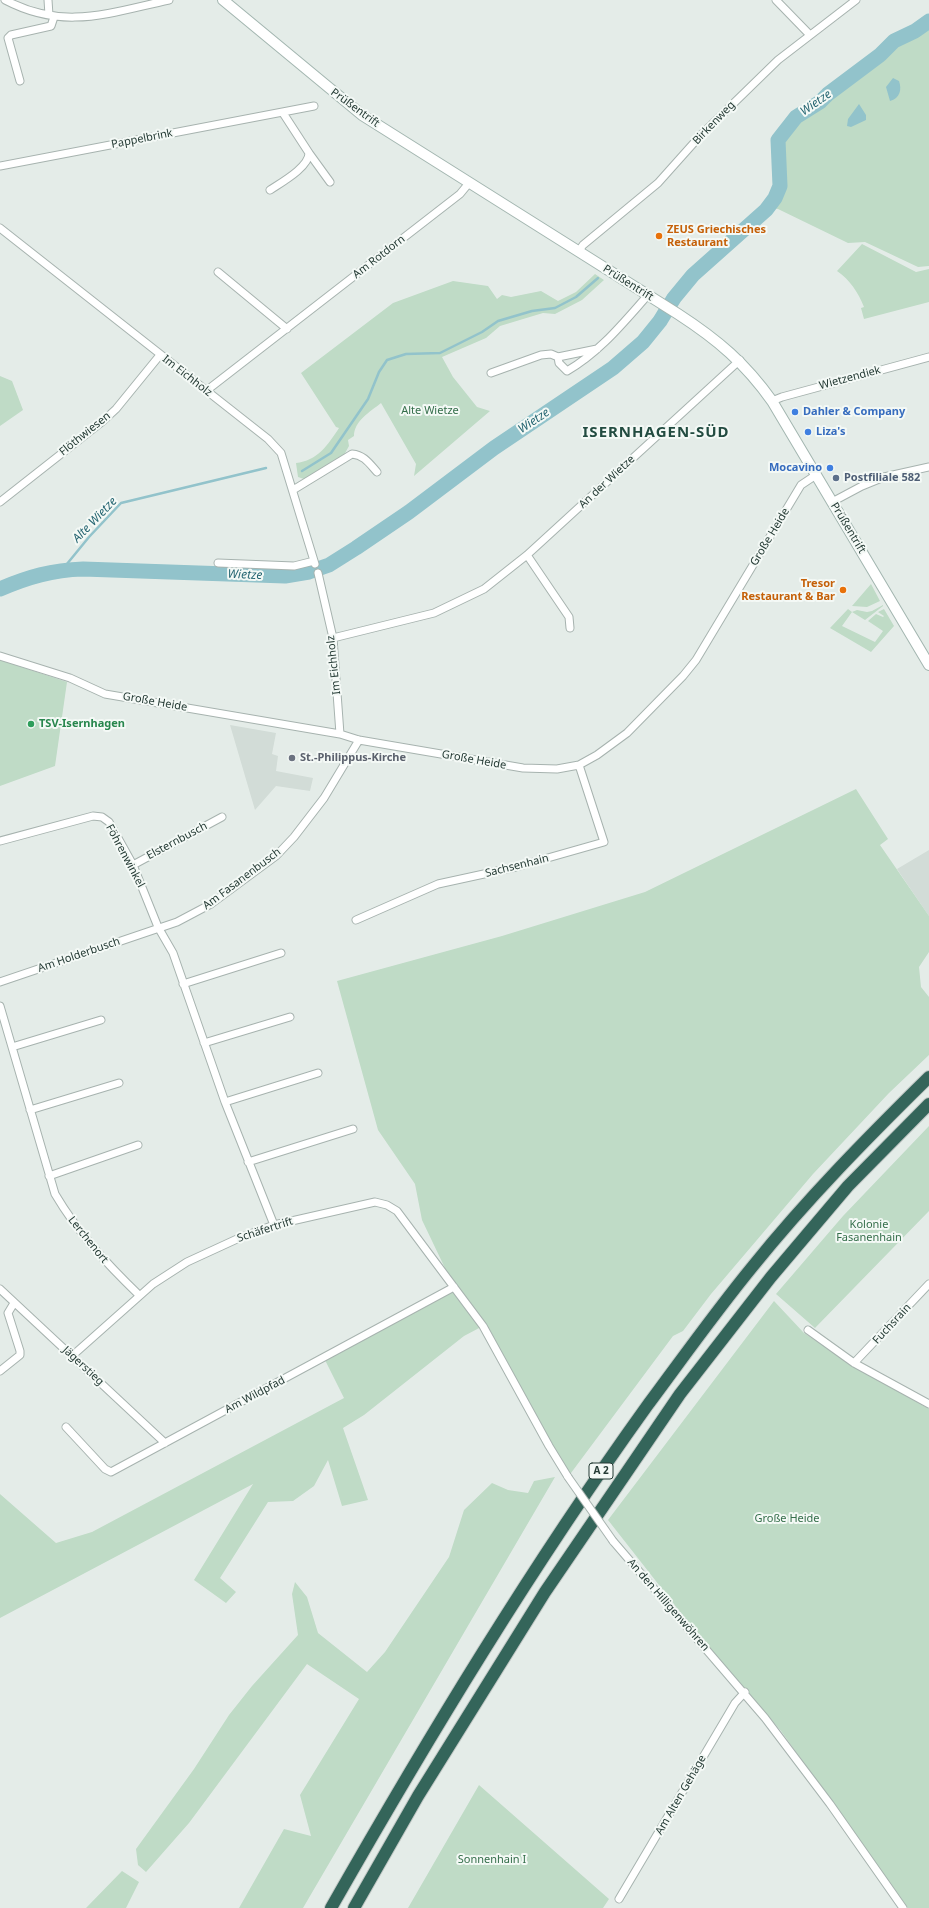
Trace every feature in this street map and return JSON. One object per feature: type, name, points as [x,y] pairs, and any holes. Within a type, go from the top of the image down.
[{"type":"highway","name":"A 2","points":[[331,1908],[400,1786],[528,1580],[627,1435],[754,1265],[835,1173],[929,1077]]},
{"type":"highway","name":"A 2","points":[[354,1908],[418,1796],[545,1592],[680,1394],[766,1283],[848,1186],[929,1104]]},
{"type":"main road","name":"Prüßentrift","points":[[223,0],[362,115],[672,310],[712,337],[740,360],[772,402],[929,665]]},
{"type":"street","points":[[5,0],[51,16],[88,17],[169,0]]},
{"type":"street","points":[[20,81],[8,38],[11,35],[51,26],[48,0]]},
{"type":"street","points":[[776,0],[810,35]]},
{"type":"street","name":"Birkenweg","points":[[578,252],[583,245],[658,183],[700,136],[758,79],[810,35],[856,0]]},
{"type":"street","name":"Pappelbrink","points":[[0,166],[314,106]]},
{"type":"street","points":[[283,113],[330,182]]},
{"type":"street","points":[[270,190],[304,165],[308,161],[310,153]]},
{"type":"street","name":"Am Rotdorn","points":[[206,391],[460,194],[469,183]]},
{"type":"street","name":"Im Eichholz","points":[[0,228],[268,439],[281,453],[314,563],[294,566],[218,563]]},
{"type":"street","points":[[218,272],[287,329]]},
{"type":"street","points":[[558,357],[559,363],[567,371],[585,361],[600,348],[648,295]]},
{"type":"street","points":[[491,373],[541,355],[551,354],[558,357],[600,348]]},
{"type":"street","name":"Flöthwiesen","points":[[0,502],[103,421],[116,409],[160,355]]},
{"type":"street","name":"Wietzendiek","points":[[772,402],[782,397],[929,357]]},
{"type":"street","name":"An der Wietze","points":[[332,638],[407,621],[441,610],[484,589],[527,555],[740,360]]},
{"type":"street","points":[[293,490],[352,454],[359,454],[365,458],[377,472]]},
{"type":"street","points":[[832,502],[862,486],[884,477],[929,467]]},
{"type":"street","name":"Große Heide","points":[[0,656],[70,678],[105,694],[340,734],[359,740],[523,768],[557,769],[579,765],[611,746],[627,733],[683,676],[716,627],[801,485],[816,475]]},
{"type":"street","points":[[527,555],[569,617],[570,628]]},
{"type":"street","name":"Im Eichholz","points":[[318,573],[332,638],[340,734]]},
{"type":"street","name":"Am Fasanenbusch","points":[[158,927],[192,916],[211,904],[276,856],[310,818],[359,740]]},
{"type":"street","name":"Sachsenhain","points":[[356,920],[438,884],[516,867],[604,842],[579,765]]},
{"type":"street","name":"Föhrenwinkel","points":[[0,842],[67,822],[94,816],[102,817],[109,822],[132,865],[158,927]]},
{"type":"street","name":"Elsternbusch","points":[[132,865],[222,816]]},
{"type":"street","points":[[158,927],[173,953],[225,1102],[274,1225]]},
{"type":"street","name":"Am Holderbusch","points":[[0,982],[158,927]]},
{"type":"street","points":[[183,984],[281,953]]},
{"type":"street","name":"Lerchenort","points":[[0,1006],[55,1194],[77,1228],[108,1265],[140,1295]]},
{"type":"street","points":[[204,1043],[290,1016]]},
{"type":"street","points":[[12,1047],[101,1020]]},
{"type":"street","points":[[225,1102],[318,1073]]},
{"type":"street","points":[[30,1110],[119,1083]]},
{"type":"street","points":[[248,1162],[353,1129]]},
{"type":"street","points":[[49,1176],[138,1145]]},
{"type":"street","name":"Schäfertrift","points":[[72,1356],[140,1295],[167,1274],[187,1262],[237,1239],[274,1225],[375,1202],[387,1205],[397,1211],[454,1287]]},
{"type":"street","name":"Fuchsrain","points":[[854,1363],[929,1284]]},
{"type":"street","name":"Am Wildpfad","points":[[66,1427],[105,1469],[111,1472],[454,1287]]},
{"type":"street","name":"An den Hilligenwöhren","points":[[454,1287],[483,1326],[549,1446],[568,1477],[613,1541],[744,1692],[785,1742],[903,1908]]},
{"type":"street","name":"Jägerstieg","points":[[0,1289],[165,1443]]},
{"type":"street","points":[[0,1371],[20,1355],[8,1313],[14,1303]]},
{"type":"street","points":[[808,1330],[854,1363],[929,1404]]},
{"type":"street","name":"Am Alten Gehäge","points":[[619,1899],[735,1703],[744,1692]]},
{"type":"shaded area","points":[[230,725],[276,733],[272,754],[278,756],[276,771],[313,778],[310,791],[276,786],[255,810]]},
{"type":"shaded area","points":[[929,850],[929,916],[897,869]]},
{"type":"green space","points":[[929,18],[929,266],[918,267],[865,242],[848,243],[778,209],[764,207],[773,197],[778,186],[776,139],[795,115],[818,101],[827,92],[862,67],[892,40]]},
{"type":"green space","points":[[862,244],[916,272],[929,269],[929,302],[864,319],[861,308],[864,307],[859,296],[850,282],[837,271]]},
{"type":"green space","points":[[595,274],[604,280],[582,300],[555,314],[543,313],[500,326],[486,338],[442,357],[453,377],[477,407],[490,411],[414,476],[416,464],[381,403],[360,421],[354,436],[348,440],[349,446],[344,455],[304,479],[298,477],[296,463],[303,462],[316,456],[331,440],[339,428],[336,427],[301,373],[393,303],[453,281],[488,286],[497,299],[502,295],[511,297],[541,291],[558,301],[576,292]]},
{"type":"green space","points":[[0,376],[12,381],[23,410],[0,426]]},
{"type":"green space","points":[[871,584],[880,601],[867,607],[852,606]]},
{"type":"green space","points":[[883,605],[865,620],[852,612],[857,610],[867,612],[872,611]]},
{"type":"green space","points":[[848,609],[852,612],[842,626],[875,642],[883,631],[868,621],[876,614],[883,617],[884,616],[878,612],[884,609],[894,626],[871,652],[830,628]]},
{"type":"green space","name":"TSV-Isernhagen","points":[[0,660],[67,682],[55,766],[0,786]]},
{"type":"green space","points":[[856,789],[888,839],[880,845],[929,916],[929,952],[919,967],[921,987],[929,997],[929,1055],[889,1093],[813,1174],[711,1294],[683,1331],[673,1336],[568,1477],[483,1326],[464,1336],[364,1415],[343,1428],[368,1500],[342,1506],[328,1460],[314,1486],[293,1501],[268,1502],[220,1578],[236,1592],[226,1603],[194,1580],[253,1484],[0,1618],[0,1494],[56,1543],[92,1532],[344,1398],[324,1358],[454,1287],[422,1220],[415,1184],[378,1130],[337,981],[502,936],[645,892]]},
{"type":"green space","name":"Kolonie Fasanenhain","points":[[929,1126],[929,1211],[815,1328],[776,1294],[843,1216]]},
{"type":"green space","name":"Große Heide","points":[[774,1301],[804,1333],[853,1366],[929,1409],[929,1908],[908,1908],[781,1731],[688,1622],[608,1520]]},
{"type":"green space","points":[[555,1477],[303,1908],[239,1908],[284,1829],[311,1836],[300,1795],[359,1699],[307,1664],[189,1823],[146,1872],[138,1865],[136,1849],[194,1769],[229,1715],[252,1686],[298,1635],[292,1594],[295,1582],[307,1597],[318,1633],[367,1672],[385,1652],[449,1557],[464,1510],[492,1483],[508,1490],[528,1493],[534,1481]]},
{"type":"green space","name":"Sonnenhain I","points":[[479,1785],[609,1899],[603,1908],[408,1908]]},
{"type":"green space","points":[[122,1871],[139,1882],[126,1908],[86,1908]]},
{"type":"water","points":[[893,78],[899,81],[900,90],[898,96],[890,101],[886,87]]},
{"type":"water","points":[[859,104],[866,115],[866,120],[851,127],[847,126],[848,119]]},
{"type":"waterway","name":"Wietze","points":[[0,589],[40,575],[83,569],[285,576],[309,572],[329,565],[409,512],[494,448],[613,368],[643,342],[660,321],[674,298],[693,275],[766,210],[775,198],[780,186],[778,140],[796,117],[820,102],[828,94],[880,55],[894,41],[915,31],[929,21]]},
{"type":"waterway","name":"Alte Wietze","points":[[302,471],[331,453],[368,399],[379,372],[387,360],[406,354],[440,353],[482,332],[498,321],[532,311],[555,308],[576,297],[598,278]]},
{"type":"waterway","name":"Alte Wietze","points":[[62,570],[89,537],[121,503],[266,468]]},
{"type":"place","name":"ZEUS Griechisches Restaurant","points":[[659,236]]},
{"type":"place","name":"Dahler & Company","points":[[795,412]]},
{"type":"place","name":"Liza's","points":[[808,432]]},
{"type":"place","name":"Mocavino","points":[[830,468]]},
{"type":"place","name":"Postfiliale 582","points":[[836,478]]},
{"type":"place","name":"Tresor Restaurant & Bar","points":[[843,590]]},
{"type":"place","name":"TSV-Isernhagen","points":[[31,724]]},
{"type":"place","name":"St.-Philippus-Kirche","points":[[292,758]]},
{"type":"district","name":"ISERNHAGEN-SÜD","points":[[656,433]]}]
